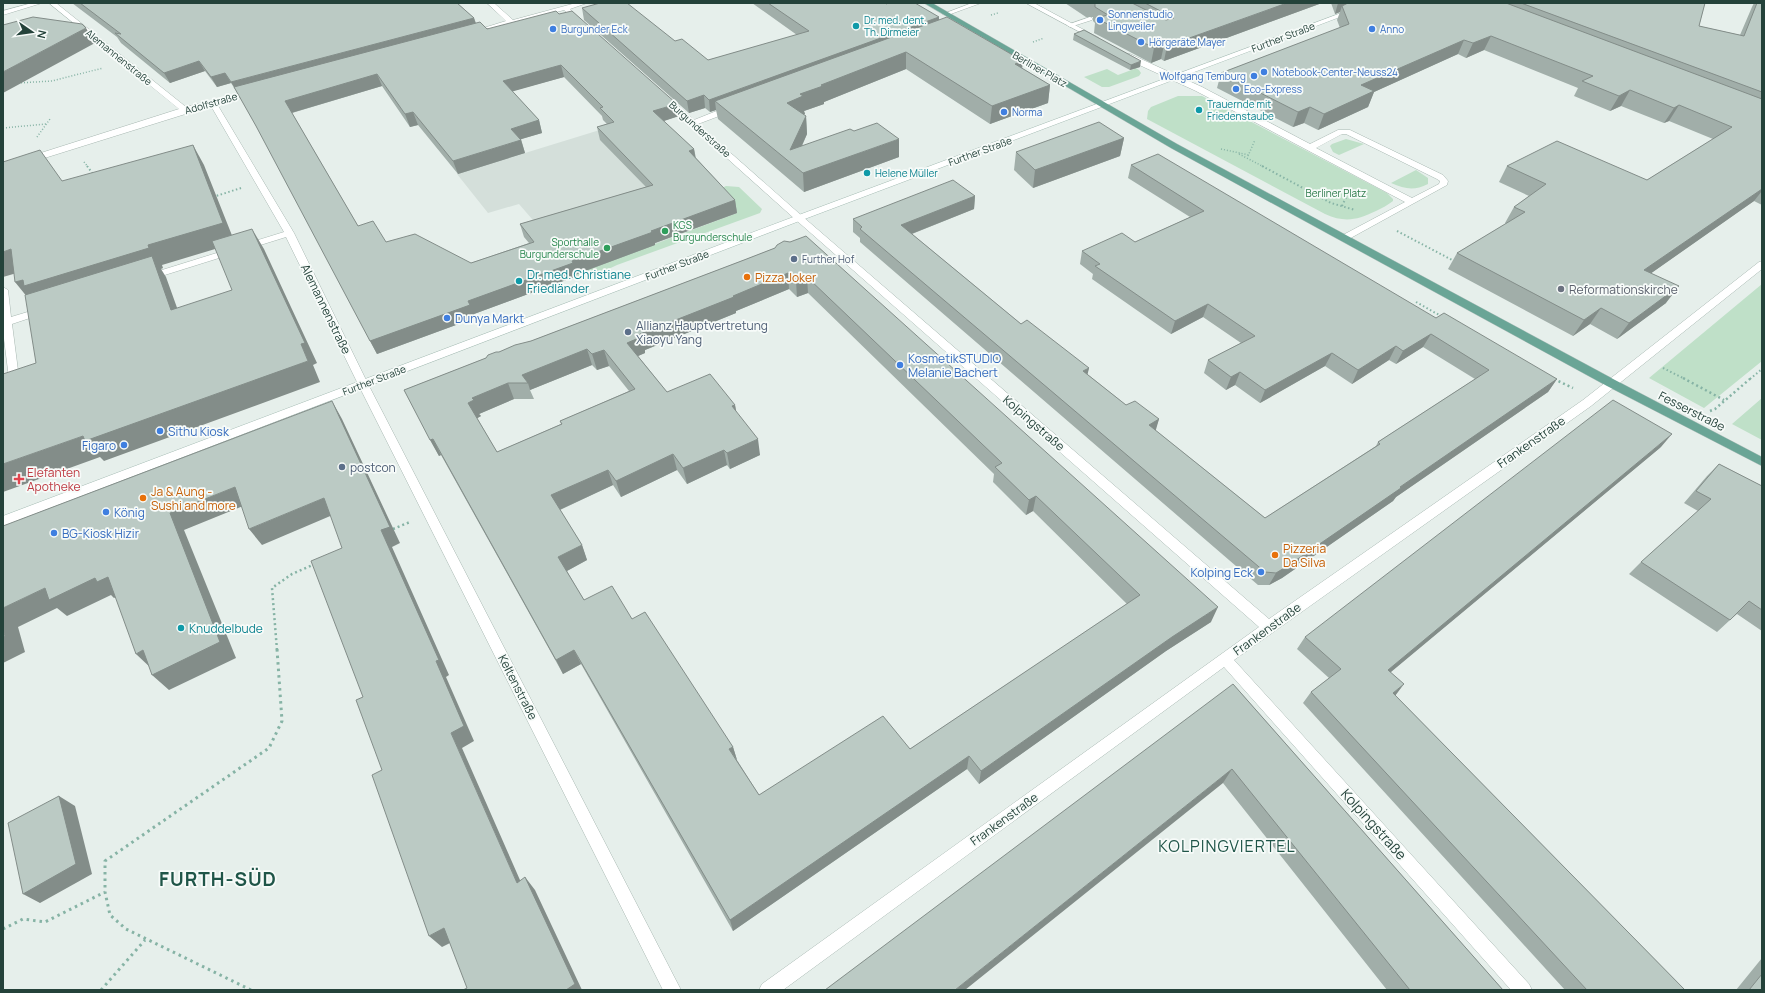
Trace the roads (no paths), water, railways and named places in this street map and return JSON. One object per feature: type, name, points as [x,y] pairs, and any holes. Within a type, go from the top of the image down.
[{"type":"main road","name":"Berliner Platz","points":[[926,3],[946,14],[959,25],[1174,146],[1611,384]]},
{"type":"main road","name":"Fesserstraße","points":[[1611,384],[1762,462]]},
{"type":"street","points":[[3,13],[39,3]]},
{"type":"street","name":"Alemannenstraße","points":[[52,3],[185,110]]},
{"type":"street","points":[[490,3],[511,22]]},
{"type":"street","points":[[474,32],[584,3]]},
{"type":"street","points":[[946,14],[978,3]]},
{"type":"street","points":[[1029,3],[1101,42]]},
{"type":"street","name":"Further Straße","points":[[3,521],[799,218],[1374,3]]},
{"type":"street","points":[[565,8],[587,28]]},
{"type":"street","points":[[1070,25],[1090,19]]},
{"type":"street","points":[[1120,52],[1198,89],[1412,202]]},
{"type":"street","name":"Adolfstraße","points":[[3,168],[185,110],[264,89]]},
{"type":"street","name":"Burgunderstraße","points":[[660,94],[799,218]]},
{"type":"street","name":"Alemannenstraße","points":[[213,103],[289,233],[363,384]]},
{"type":"street","points":[[693,123],[738,107]]},
{"type":"street","points":[[1309,148],[1341,132],[1347,132],[1440,177],[1444,181],[1443,185],[1344,238]]},
{"type":"street","name":"Kolpingstraße","points":[[799,218],[1269,627]]},
{"type":"street","points":[[138,281],[289,233]]},
{"type":"street","name":"Frankenstraße","points":[[768,990],[1269,627],[1587,403],[1762,264]]},
{"type":"street","points":[[3,290],[15,388]]},
{"type":"street","points":[[7,322],[50,308]]},
{"type":"street","name":"Keltenstraße","points":[[363,384],[672,990]]},
{"type":"street","name":"Kolpingstraße","points":[[1225,659],[1523,990]]},
{"type":"place","name":"Sonnenstudio Lingweiler","points":[[1100,20]]},
{"type":"place","name":"Dr. med. dent. Th. Dirmeier","points":[[856,26]]},
{"type":"place","name":"Burgunder Eck","points":[[553,29]]},
{"type":"place","name":"Anno","points":[[1372,29]]},
{"type":"place","name":"Hörgeräte Mayer","points":[[1141,42]]},
{"type":"place","name":"Notebook-Center-Neuss24","points":[[1264,72]]},
{"type":"place","name":"Wolfgang Temburg","points":[[1254,76]]},
{"type":"place","name":"Eco-Express","points":[[1236,89]]},
{"type":"place","name":"Trauernde mit Friedenstaube","points":[[1199,110]]},
{"type":"place","name":"Norma","points":[[1004,112]]},
{"type":"place","name":"Helene Müller","points":[[867,173]]},
{"type":"place","name":"KGS Burgunderschule","points":[[665,231]]},
{"type":"place","name":"Sporthalle Burgunderschule","points":[[607,248]]},
{"type":"place","name":"Further Hof","points":[[794,259]]},
{"type":"place","name":"Pizza Joker","points":[[747,277]]},
{"type":"place","name":"Dr. med. Christiane Friedländer","points":[[519,281]]},
{"type":"place","name":"Reformationskirche","points":[[1561,289]]},
{"type":"place","name":"Dunya Markt","points":[[447,318]]},
{"type":"place","name":"Allianz Hauptvertretung Xiaoyu Yang","points":[[628,332]]},
{"type":"place","name":"KosmetikSTUDIO Melanie Bachert","points":[[900,365]]},
{"type":"place","name":"Sithu Kiosk","points":[[160,431]]},
{"type":"place","name":"Figaro","points":[[124,445]]},
{"type":"place","name":"postcon","points":[[342,467]]},
{"type":"place","name":"Elefanten Apotheke","points":[[19,479]]},
{"type":"place","name":"Ja & Aung - Sushi and more","points":[[143,498]]},
{"type":"place","name":"König","points":[[106,512]]},
{"type":"place","name":"BG-Kiosk Hizir","points":[[54,533]]},
{"type":"place","name":"Pizzeria Da Silva","points":[[1275,555]]},
{"type":"place","name":"Kolping Eck","points":[[1261,572]]},
{"type":"place","name":"Knuddelbude","points":[[181,628]]},
{"type":"district","name":"KOLPINGVIERTEL","points":[[1227,846]]},
{"type":"district","name":"FURTH-SÜD","points":[[218,879]]}]
